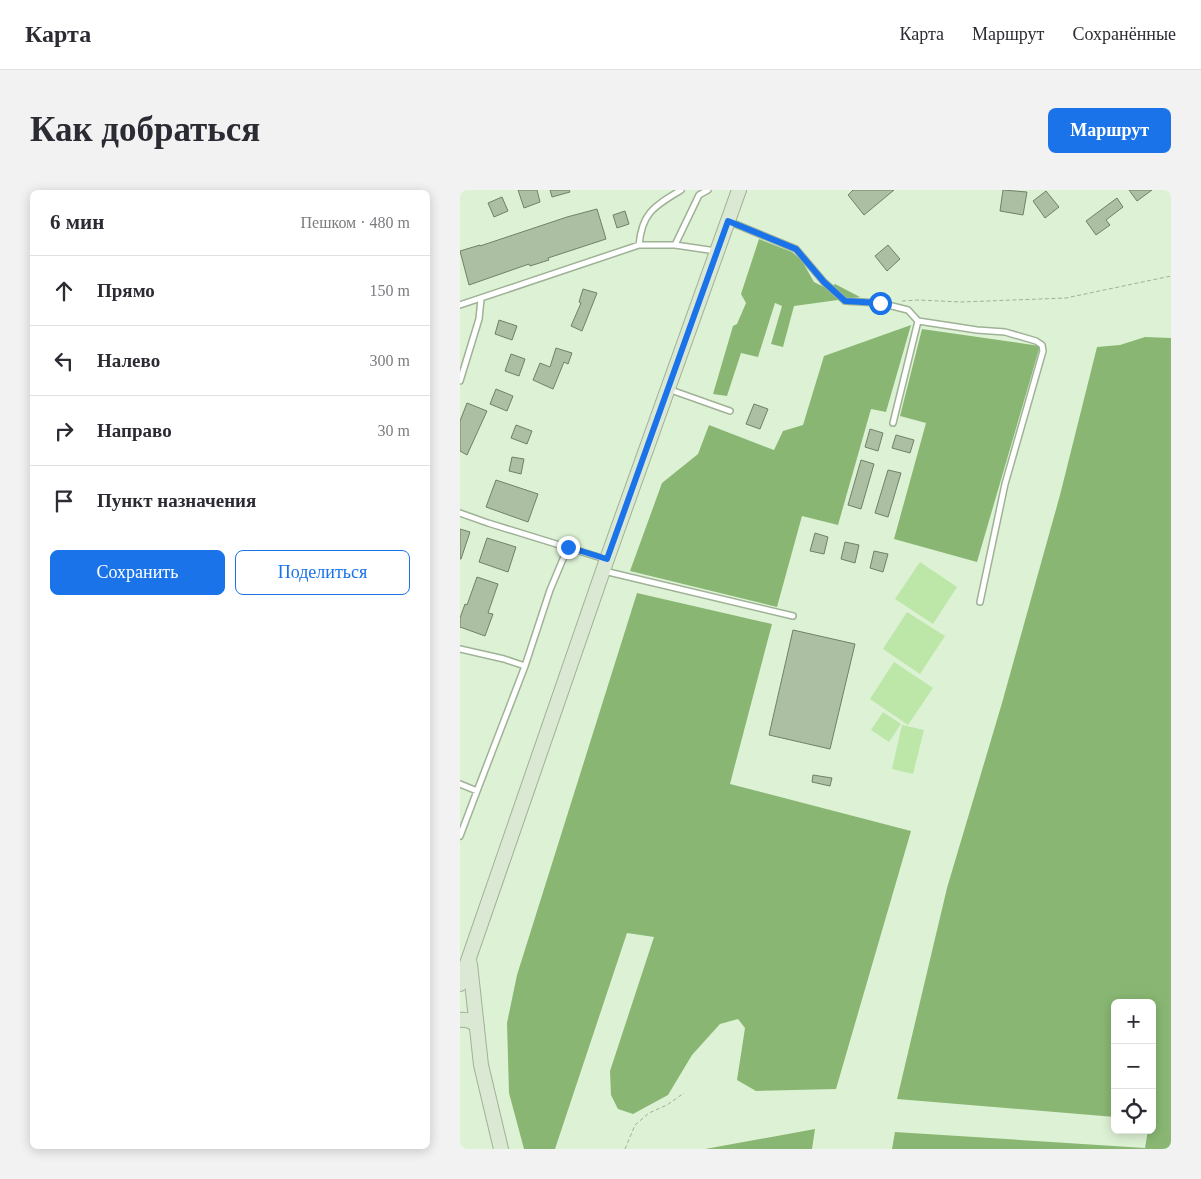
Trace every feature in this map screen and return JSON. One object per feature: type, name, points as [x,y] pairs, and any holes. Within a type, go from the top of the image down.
[{"type":"main road","points":[[460,984],[605,565],[739,190]]},
{"type":"main road","points":[[469,958],[481,1065],[501,1149]]},
{"type":"main road","points":[[460,1020],[466,1019],[477,1026]]},
{"type":"lane","points":[[639,245],[640,229],[649,212],[681,190]]},
{"type":"lane","points":[[675,245],[699,195],[708,190]]},
{"type":"lane","points":[[728,221],[796,249],[824,282],[845,301],[880,303],[908,310],[918,321],[977,330],[1005,332],[1036,341],[1042,345],[1043,351],[1005,484],[980,602]]},
{"type":"lane","points":[[460,305],[639,245],[675,245],[717,251]]},
{"type":"lane","points":[[460,382],[480,319],[481,299]]},
{"type":"lane","points":[[893,423],[918,321]]},
{"type":"lane","points":[[668,388],[730,411]]},
{"type":"lane","points":[[460,513],[488,524],[568,547],[605,565],[793,616]]},
{"type":"lane","points":[[460,836],[525,666],[550,590],[568,547]]},
{"type":"lane","points":[[460,649],[525,666]]},
{"type":"lane","points":[[460,784],[477,791]]},
{"type":"path","points":[[900,301],[961,302],[1066,298],[1171,276]]},
{"type":"path","points":[[625,1149],[635,1125],[650,1113],[667,1105],[684,1093]]},
{"type":"green space","points":[[759,239],[792,252],[802,261],[814,282],[828,289],[835,284],[860,297],[794,306],[783,347],[771,344],[782,306],[775,303],[758,357],[741,353],[727,396],[713,394],[733,326],[737,324],[746,303],[741,294]]},
{"type":"green space","points":[[911,325],[886,412],[871,409],[838,525],[802,516],[777,607],[630,571],[662,483],[698,454],[709,425],[774,450],[783,431],[803,425],[824,356]]},
{"type":"green space","points":[[922,329],[1040,346],[977,562],[894,539],[926,423],[900,416]]},
{"type":"green space","points":[[1145,337],[1171,338],[1171,1149],[892,1149],[895,1132],[1145,1148],[1147,1134],[1156,1134],[1156,999],[1111,999],[1111,1117],[897,1099],[947,888],[1002,703],[1060,495],[1097,347],[1120,345]]},
{"type":"green space","points":[[920,562],[957,587],[933,624],[895,599]]},
{"type":"green space","points":[[637,593],[772,624],[730,784],[911,831],[836,1089],[756,1091],[737,1080],[745,1028],[738,1019],[720,1024],[692,1055],[668,1095],[633,1114],[618,1109],[611,1095],[610,1071],[654,937],[627,933],[555,1149],[524,1149],[509,1093],[507,1023],[517,975]]},
{"type":"green space","points":[[907,612],[945,636],[920,674],[883,649]]},
{"type":"green space","points":[[894,662],[933,688],[908,725],[870,699]]},
{"type":"green space","points":[[883,712],[901,724],[889,742],[871,730]]},
{"type":"green space","points":[[902,725],[924,730],[913,774],[892,769]]},
{"type":"green space","points":[[815,1129],[812,1149],[705,1149]]},
{"type":"building","points":[[518,190],[537,190],[540,202],[524,208]]},
{"type":"building","points":[[550,190],[569,190],[570,192],[552,197]]},
{"type":"building","points":[[853,190],[894,190],[864,215],[848,195]]},
{"type":"building","points":[[1003,190],[1027,192],[1023,215],[1000,211]]},
{"type":"building","points":[[1129,190],[1152,190],[1137,201]]},
{"type":"building","points":[[1046,191],[1059,207],[1045,218],[1033,201]]},
{"type":"building","points":[[502,197],[508,211],[494,217],[488,203]]},
{"type":"building","points":[[1117,198],[1123,207],[1106,220],[1110,225],[1096,235],[1086,221]]},
{"type":"building","points":[[597,209],[606,239],[548,258],[549,260],[530,266],[529,264],[469,285],[460,251]]},
{"type":"building","points":[[625,211],[629,224],[617,228],[613,215]]},
{"type":"building","points":[[888,245],[900,259],[887,271],[875,256]]},
{"type":"building","points":[[583,289],[597,293],[582,331],[571,326],[581,303],[579,302]]},
{"type":"building","points":[[499,320],[517,326],[512,340],[495,334]]},
{"type":"building","points":[[556,348],[572,353],[568,364],[564,362],[553,389],[533,380],[540,363],[550,367]]},
{"type":"building","points":[[511,354],[525,359],[519,376],[505,371]]},
{"type":"building","points":[[496,389],[513,396],[507,411],[490,404]]},
{"type":"building","points":[[467,403],[487,411],[467,455],[460,451],[460,421]]},
{"type":"building","points":[[754,404],[768,409],[760,429],[746,424]]},
{"type":"building","points":[[516,425],[532,431],[527,444],[511,438]]},
{"type":"building","points":[[870,429],[883,433],[878,451],[865,447]]},
{"type":"building","points":[[896,435],[914,440],[910,453],[892,448]]},
{"type":"building","points":[[512,457],[524,459],[521,474],[509,471]]},
{"type":"building","points":[[861,460],[874,464],[861,509],[848,505]]},
{"type":"building","points":[[888,470],[901,473],[888,517],[875,513]]},
{"type":"building","points":[[496,480],[538,494],[528,522],[486,507]]},
{"type":"building","points":[[460,529],[470,532],[461,559],[460,559]]},
{"type":"building","points":[[815,533],[828,537],[824,554],[810,551]]},
{"type":"building","points":[[487,538],[516,547],[508,572],[479,562]]},
{"type":"building","points":[[845,542],[859,545],[855,563],[841,559]]},
{"type":"building","points":[[874,551],[888,554],[883,572],[870,568]]},
{"type":"building","points":[[477,577],[498,584],[488,613],[493,614],[485,636],[460,627],[460,618]]},
{"type":"building","points":[[793,630],[855,644],[830,749],[769,735]]},
{"type":"building","points":[[813,775],[832,778],[830,786],[812,782]]},
{"type":"route","points":[[568,547],[607,559],[728,221],[796,249],[824,282],[845,301],[880,303]]}]
